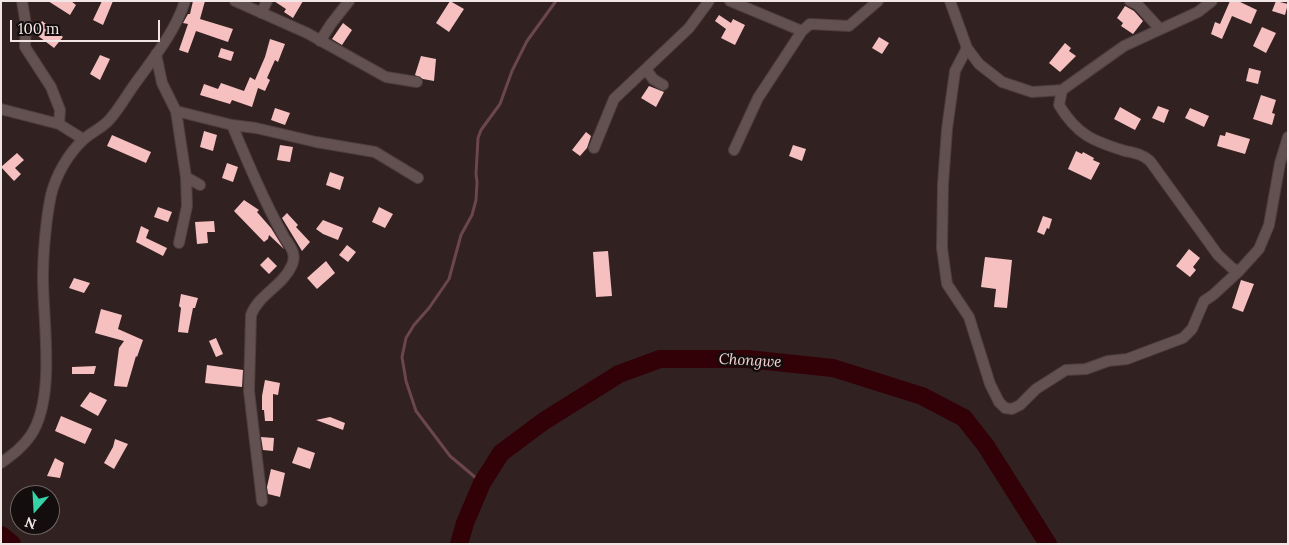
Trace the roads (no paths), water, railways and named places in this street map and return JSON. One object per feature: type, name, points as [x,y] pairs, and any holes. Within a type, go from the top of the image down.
[{"type":"street","points":[[22,1],[26,26],[25,47],[51,87],[60,110],[60,124]]},
{"type":"street","points":[[1,463],[16,452],[32,434],[40,414],[47,377],[44,264],[51,196],[56,182],[65,163],[83,139],[109,120],[156,54],[182,11],[185,1]]},
{"type":"street","points":[[235,1],[320,41],[386,77],[416,82]]},
{"type":"street","points":[[261,13],[267,1]]},
{"type":"street","points":[[320,41],[330,24],[349,1]]},
{"type":"street","points":[[594,148],[614,99],[689,28],[709,1]]},
{"type":"street","points":[[730,1],[802,31]]},
{"type":"street","points":[[734,150],[758,98],[802,31],[810,24],[849,26],[878,1]]},
{"type":"street","points":[[950,1],[966,48],[979,64],[1002,82],[1032,92],[1062,90],[1124,46],[1198,12],[1212,1]]},
{"type":"street","points":[[1130,1],[1138,6],[1160,28]]},
{"type":"street","points":[[966,48],[955,71],[947,129],[943,184],[942,248],[947,284],[969,317],[990,384],[1004,408],[1012,409],[1020,405],[1036,388],[1066,370],[1086,369],[1108,361],[1127,359],[1183,338],[1192,329],[1204,301],[1239,271],[1259,249],[1269,225],[1280,163],[1288,137]]},
{"type":"street","points":[[156,54],[162,83],[176,111],[186,176],[187,206],[178,242]]},
{"type":"street","points":[[646,68],[653,79],[663,85]]},
{"type":"street","points":[[1062,90],[1058,102],[1059,105],[1076,129],[1085,136],[1105,145],[1143,155],[1150,161],[1213,250],[1232,268],[1239,271]]},
{"type":"street","points":[[1,109],[60,124],[83,139]]},
{"type":"street","points":[[176,111],[232,125],[376,152],[418,178]]},
{"type":"street","points":[[232,125],[269,210],[294,253],[293,264],[288,274],[280,284],[261,299],[251,315],[249,391],[262,500]]},
{"type":"street","points":[[186,176],[200,185]]},
{"type":"waterway","points":[[482,483],[450,456],[416,411],[406,381],[402,357],[406,338],[449,279],[461,235],[472,215],[476,200],[478,138],[481,130],[500,104],[512,71],[527,41],[556,1]]},
{"type":"waterway","name":"Chongwe","points":[[459,544],[465,523],[482,483],[501,453],[544,421],[619,374],[660,359],[747,359],[833,368],[922,396],[964,418],[986,446],[1048,544]]},
{"type":"waterway","name":"Chongwe","points":[[1,535],[12,544]]}]
